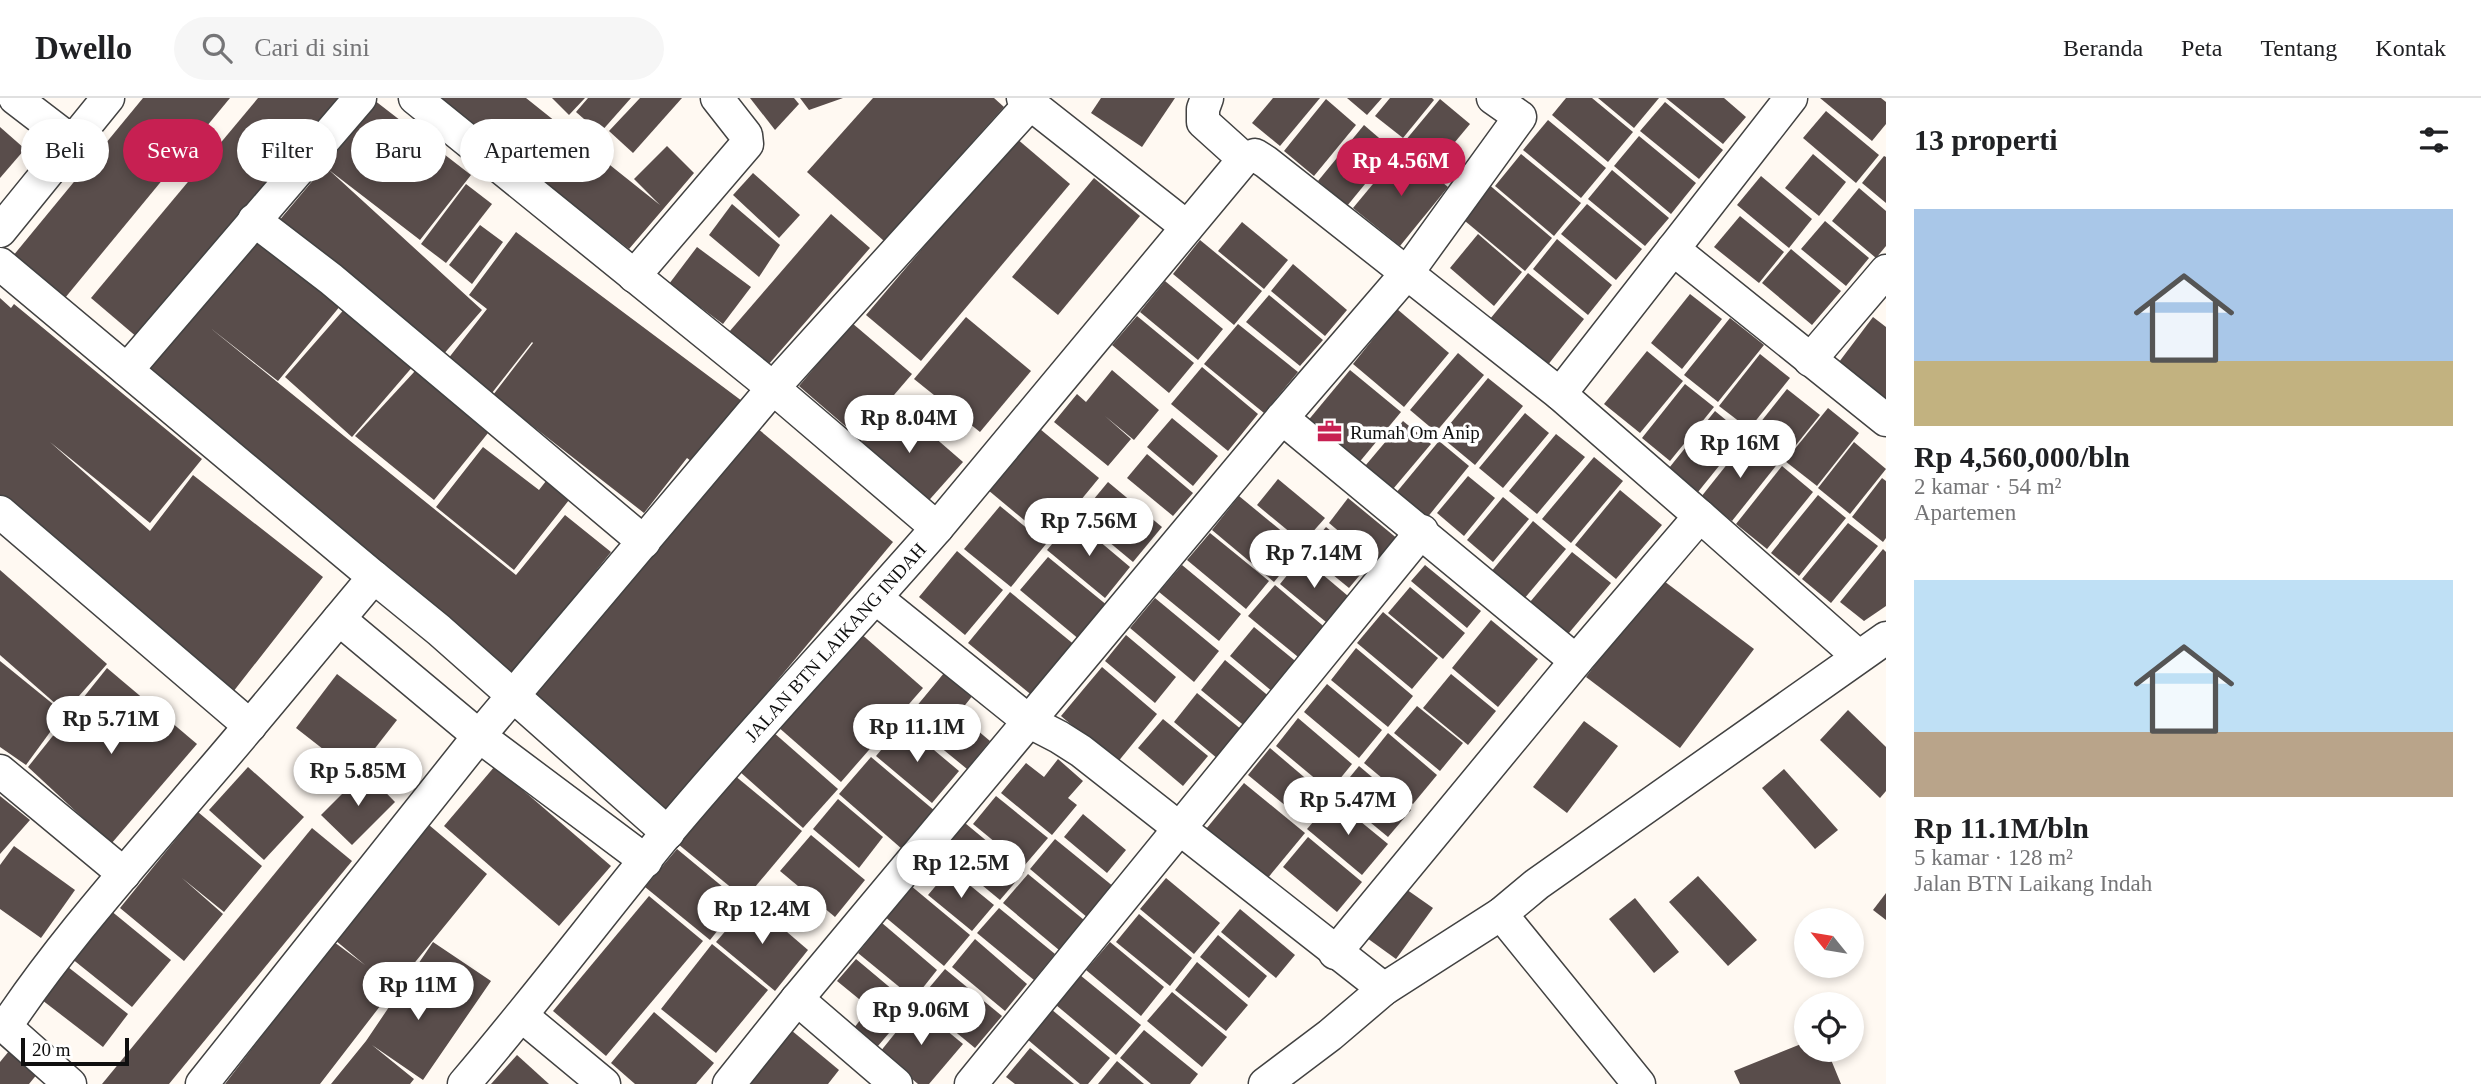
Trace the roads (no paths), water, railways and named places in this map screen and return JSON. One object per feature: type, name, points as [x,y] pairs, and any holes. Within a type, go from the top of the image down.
[{"type":"street","points":[[15,98],[42,119]]},
{"type":"street","points":[[90,119],[108,98]]},
{"type":"street","points":[[127,370],[360,98]]},
{"type":"street","name":"JALAN BTN LAIKANG INDAH","points":[[415,98],[774,388],[937,528],[668,832],[522,1016],[464,1084]]},
{"type":"street","points":[[634,276],[747,144],[746,135],[717,98]]},
{"type":"street","points":[[1208,98],[1203,109],[1203,122],[1244,159]]},
{"type":"street","points":[[729,1084],[1282,418],[1407,273],[1529,108],[1493,98]]},
{"type":"street","points":[[1560,394],[1791,98]]},
{"type":"street","points":[[202,1084],[479,736],[774,388],[1027,101],[1186,227]]},
{"type":"street","points":[[937,528],[1244,159],[1255,156],[1560,394],[1700,516],[1878,646],[1537,884],[1501,914],[1384,989],[1270,1083]]},
{"type":"street","points":[[0,231],[39,182]]},
{"type":"street","points":[[254,220],[331,279],[643,542]]},
{"type":"street","points":[[1673,249],[1886,420]]},
{"type":"street","points":[[0,264],[514,695],[668,832]]},
{"type":"street","points":[[1810,360],[1886,271]]},
{"type":"street","points":[[1282,418],[1576,661]]},
{"type":"street","points":[[0,512],[250,726]]},
{"type":"street","points":[[1335,953],[1576,661],[1700,516]]},
{"type":"street","points":[[971,1084],[1422,531]]},
{"type":"street","points":[[70,1084],[3,1024],[124,874],[374,577]]},
{"type":"street","points":[[876,597],[1030,722],[1081,751],[1384,989]]},
{"type":"street","points":[[338,619],[479,736],[646,861]]},
{"type":"street","points":[[0,771],[124,874]]},
{"type":"street","points":[[1501,914],[1639,1084]]},
{"type":"street","points":[[797,999],[896,1084]]},
{"type":"street","points":[[522,1016],[604,1084]]},
{"type":"place","name":"Rumah Om Anip","points":[[1330,432]]}]
